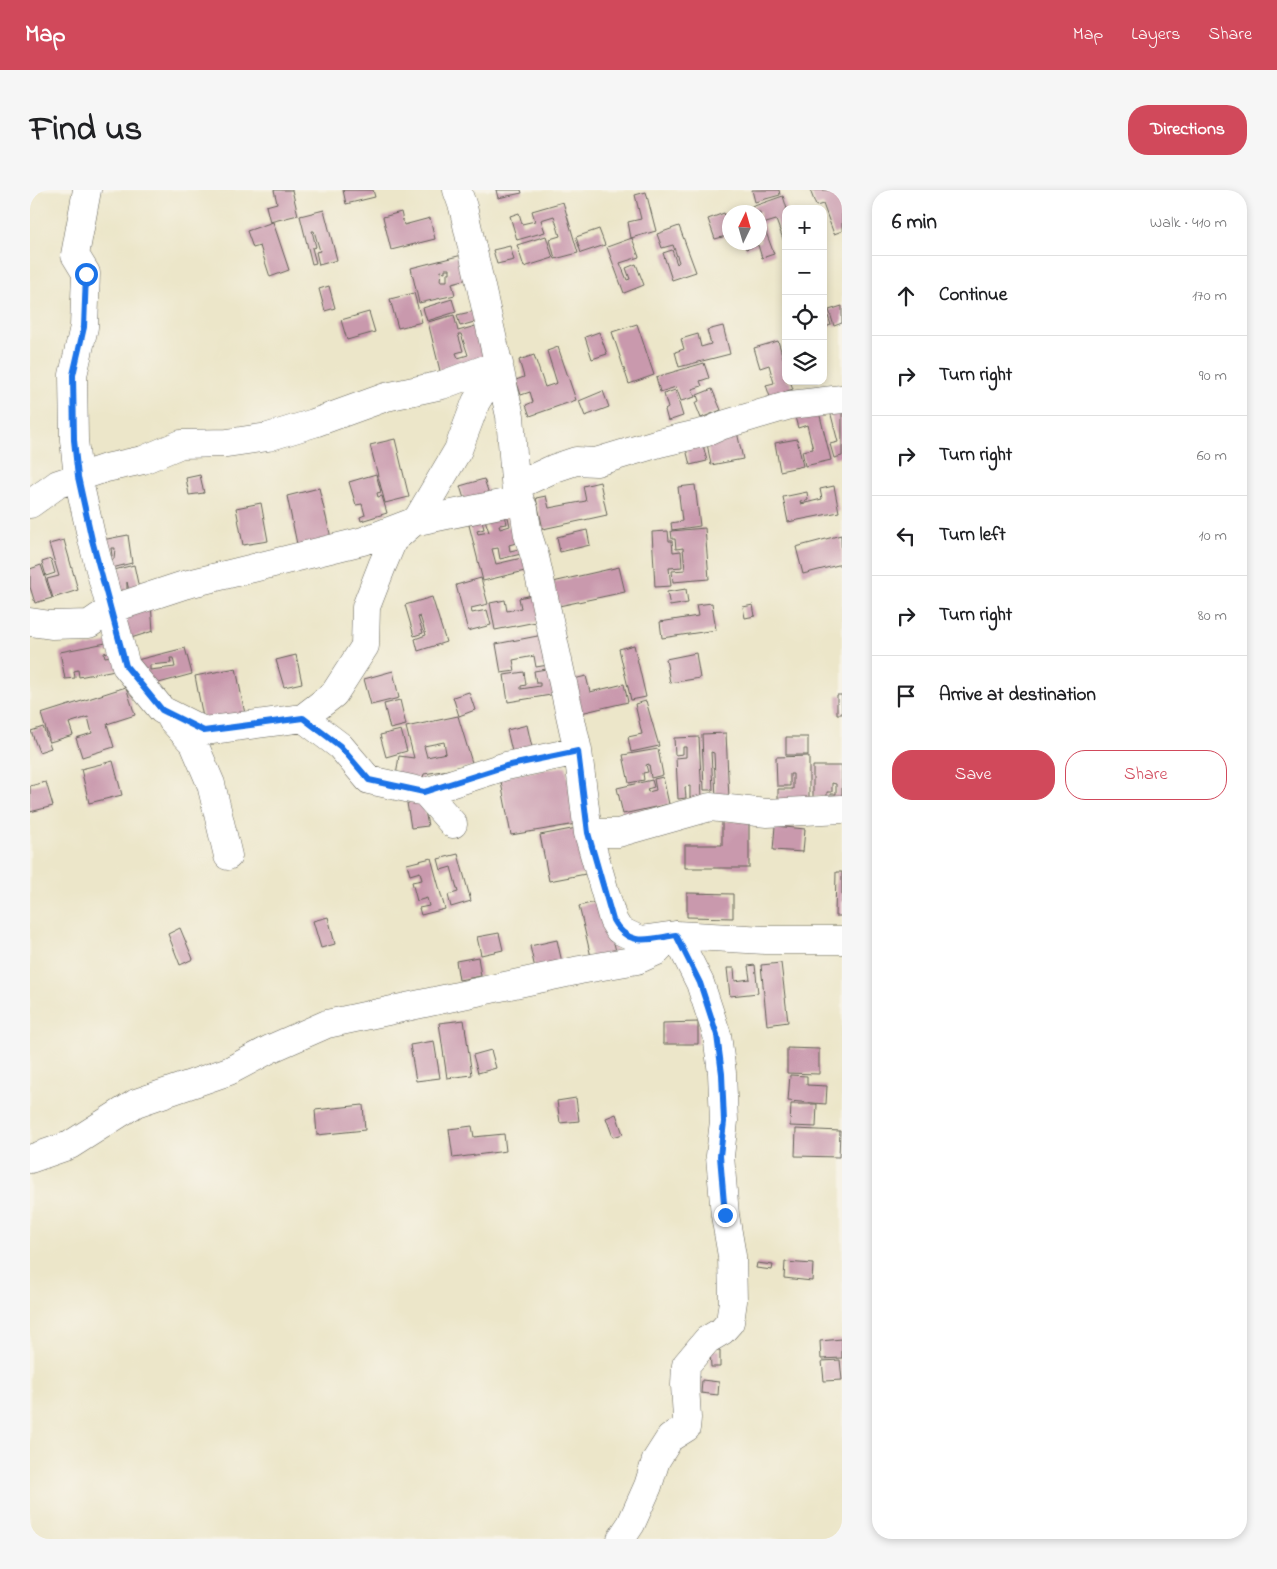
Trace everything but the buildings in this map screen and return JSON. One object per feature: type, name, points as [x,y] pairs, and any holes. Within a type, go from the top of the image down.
[{"type":"street","points":[[87,190],[75,255],[86,274],[84,327],[73,375],[74,440],[78,477],[92,540],[126,666],[162,710],[194,744],[211,784],[228,856]]},
{"type":"street","points":[[457,190],[463,207],[510,416],[518,493],[535,557],[578,751],[588,833],[613,920],[619,930],[640,940],[676,935],[765,940],[842,940]]},
{"type":"street","points":[[30,504],[58,484],[106,468],[142,460],[181,444],[227,442],[268,437],[314,423],[386,397],[442,385],[499,364]]},
{"type":"street","points":[[162,710],[204,731],[303,718],[334,694],[365,646],[366,607],[393,540],[418,518],[458,450],[476,402],[499,364]]},
{"type":"street","points":[[30,622],[51,625],[89,624],[111,609],[184,585],[363,541],[412,522],[518,493],[555,468],[576,461],[596,462],[659,443],[707,432],[723,425],[790,405],[842,399]]},
{"type":"street","points":[[303,718],[340,746],[369,780],[424,792],[506,766],[578,751]]},
{"type":"street","points":[[424,792],[453,824]]},
{"type":"street","points":[[588,833],[618,833],[710,807],[767,813],[842,809]]},
{"type":"street","points":[[30,1160],[70,1145],[136,1103],[230,1071],[270,1049],[327,1024],[580,970],[637,960],[657,951],[669,938],[676,935]]},
{"type":"street","points":[[621,1539],[631,1524],[648,1486],[656,1460],[670,1438],[686,1428],[686,1365],[708,1340],[722,1331],[730,1322],[733,1301],[732,1256],[725,1215],[720,1156],[724,1122],[722,1074],[717,1035],[700,983],[676,935]]},
{"type":"route","points":[[86,274],[84,327],[73,375],[74,440],[78,477],[92,540],[126,666],[162,710],[204,731],[303,718],[340,746],[369,780],[424,792],[506,766],[578,751],[588,833],[613,920],[619,930],[628,936],[640,940],[676,935],[700,983],[717,1035],[722,1074],[724,1122],[720,1156],[725,1215]]}]
